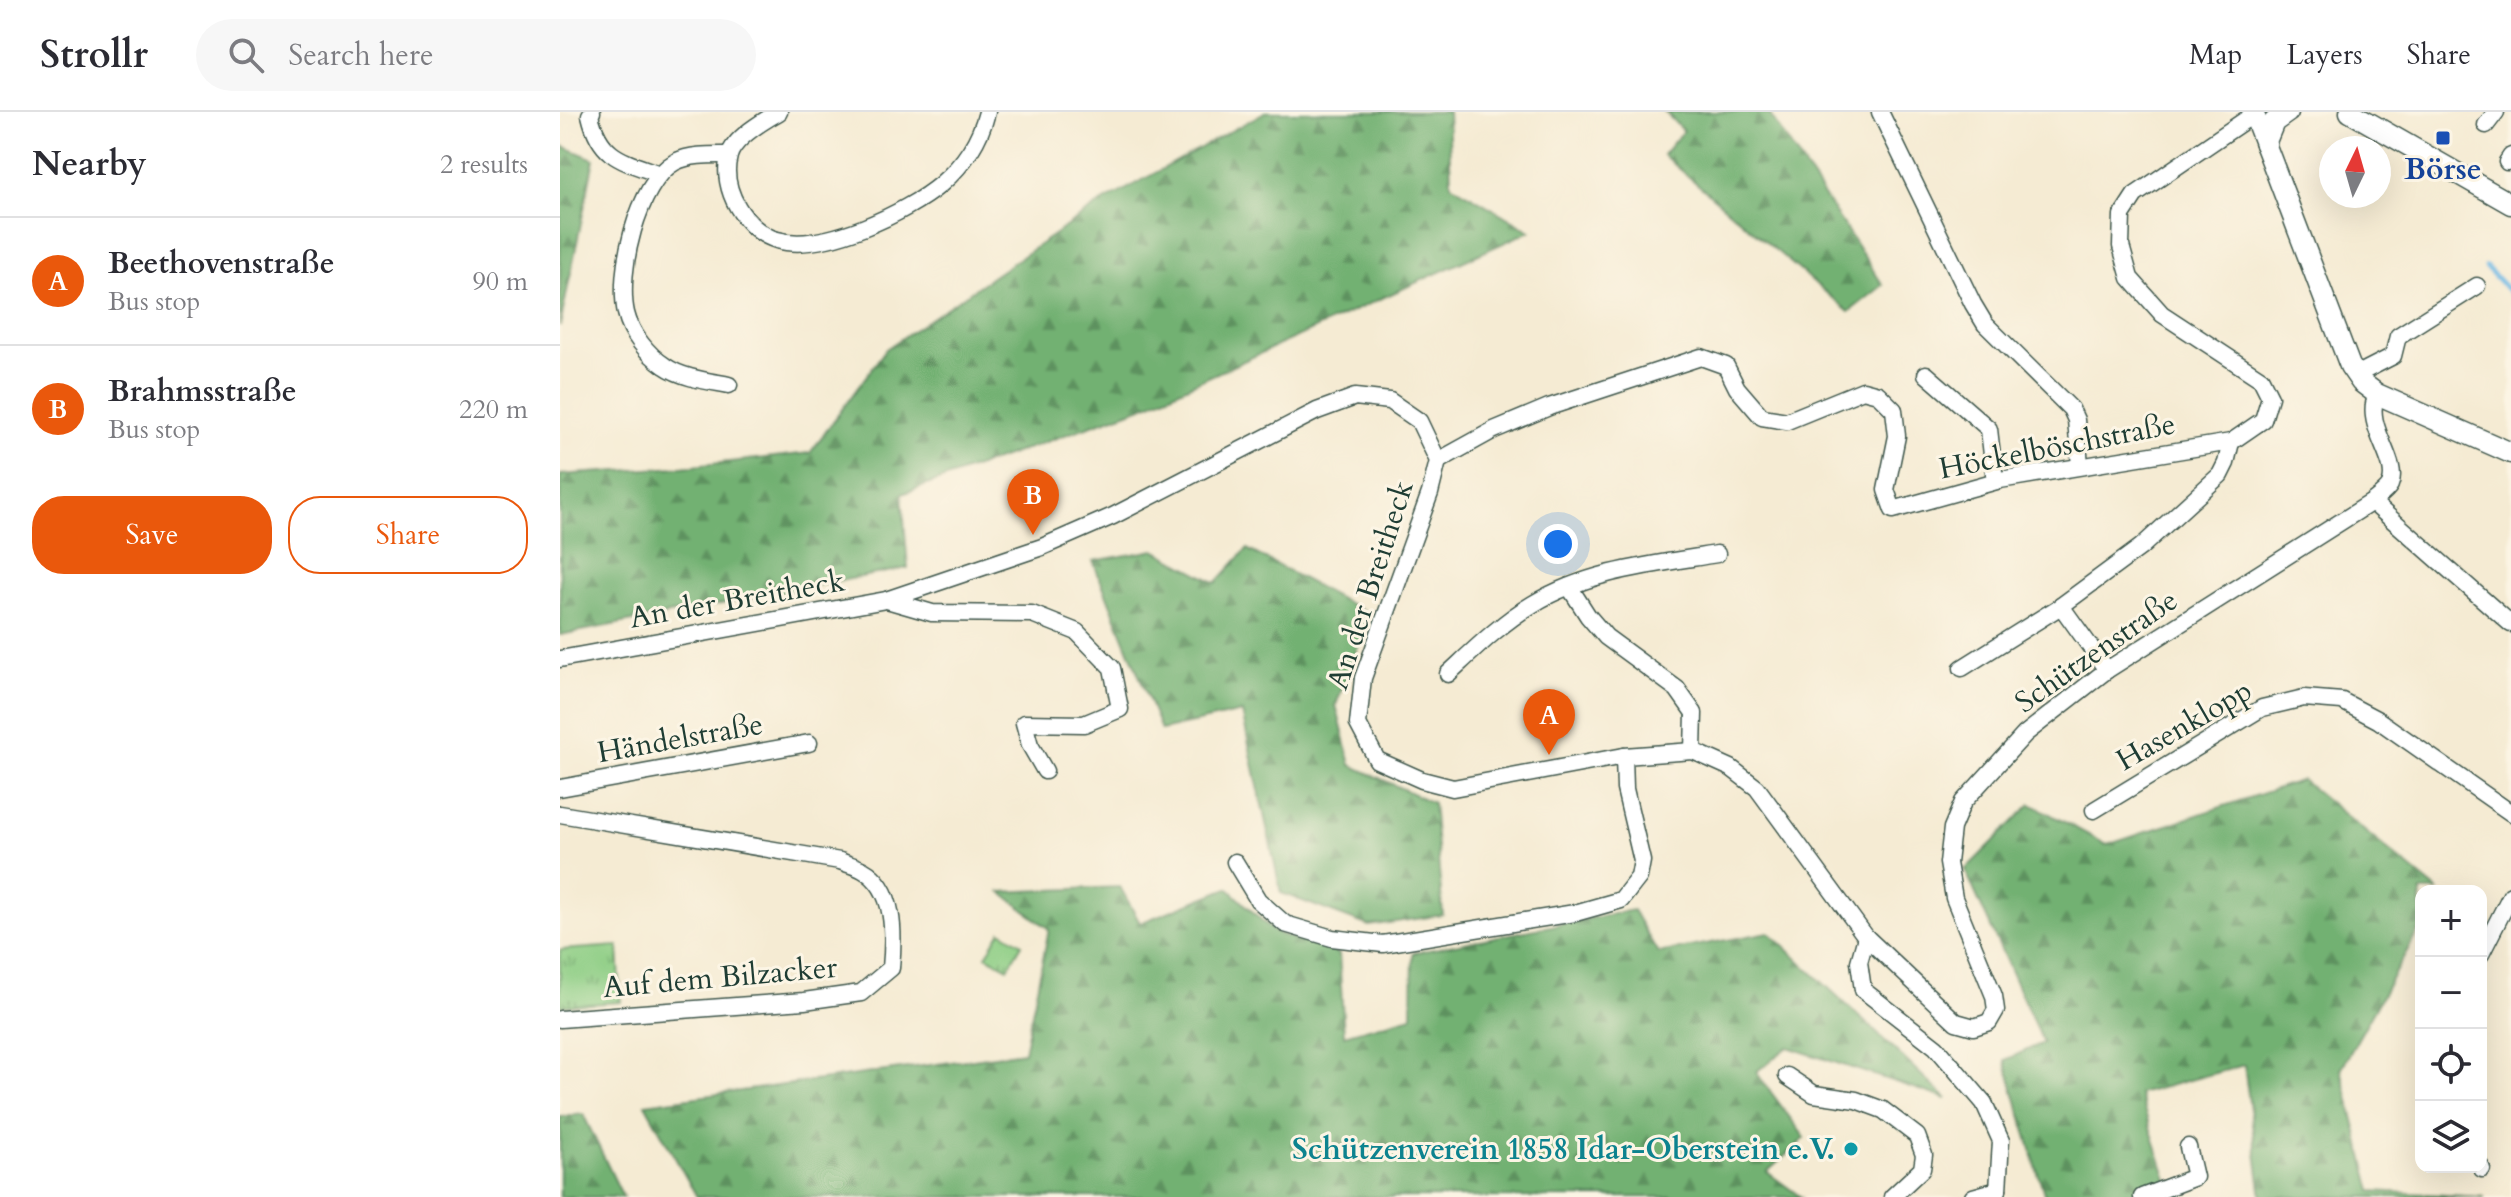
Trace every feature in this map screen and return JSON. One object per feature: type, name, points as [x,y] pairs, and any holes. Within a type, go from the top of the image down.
[{"type":"main road","points":[[2265,144],[2274,122],[2288,112]]},
{"type":"main road","points":[[2336,112],[2354,114],[2511,204]]},
{"type":"main road","points":[[2254,113],[2356,375],[2377,394],[2511,453]]},
{"type":"street","points":[[592,112],[595,139],[617,158],[660,174]]},
{"type":"street","points":[[779,112],[739,141],[729,155],[730,189],[747,221],[761,232],[777,240],[801,243],[823,240],[866,226],[940,185],[974,144],[987,112]]},
{"type":"street","points":[[1880,112],[1985,324],[2071,409],[2076,420],[2080,465]]},
{"type":"street","name":"Höckelböschstraße","points":[[1438,461],[1494,430],[1549,407],[1701,357],[1726,366],[1737,388],[1762,417],[1787,421],[1863,390],[1878,394],[1894,410],[1897,436],[1886,490],[1893,510],[1995,481],[2231,442],[2263,420],[2270,397],[2261,379],[2162,314],[2130,278],[2121,246],[2122,215],[2135,195],[2254,113]]},
{"type":"street","points":[[729,155],[694,156],[675,162],[660,174],[637,218],[624,275],[627,316],[638,339],[665,367],[729,385]]},
{"type":"street","points":[[2356,375],[2393,356],[2398,336],[2477,286]]},
{"type":"street","points":[[1926,374],[1989,429],[1995,481]]},
{"type":"street","name":"Schützenstraße","points":[[1866,937],[1956,1022],[1974,1027],[1989,1022],[1996,1010],[1994,996],[1954,898],[1948,863],[1952,828],[1963,802],[2025,734],[2107,670],[2372,502],[2389,487],[2392,474],[2373,415],[2377,394]]},
{"type":"street","name":"An der Breitheck","points":[[560,659],[886,600],[1042,547],[1113,516],[1317,411],[1355,397],[1390,401],[1419,421],[1438,461],[1430,493],[1363,678],[1358,724],[1377,760],[1422,780],[1453,788],[1624,756],[1693,751],[1731,768],[1757,788],[1866,937]]},
{"type":"street","points":[[1962,668],[2061,606],[2141,547],[2220,475],[2231,442]]},
{"type":"street","points":[[2372,502],[2511,624]]},
{"type":"street","points":[[1448,674],[1489,635],[1535,603],[1615,572],[1717,554]]},
{"type":"street","points":[[1570,588],[1606,637],[1677,689],[1694,713],[1693,751]]},
{"type":"street","points":[[886,600],[932,613],[1032,614],[1077,632],[1112,668],[1120,709],[1084,724],[1024,723],[1030,745],[1045,771]]},
{"type":"street","points":[[2061,606],[2107,670]]},
{"type":"street","name":"Hasenklopp","points":[[2094,810],[2262,708],[2304,698],[2342,701],[2378,720],[2511,813]]},
{"type":"street","name":"Händelstraße","points":[[560,788],[809,743]]},
{"type":"street","points":[[1235,862],[1258,900],[1285,924],[1332,938],[1383,944],[1575,913],[1621,900],[1639,877],[1642,861],[1625,789],[1624,756]]},
{"type":"street","name":"Auf dem Bilzacker","points":[[560,814],[840,861],[866,871],[884,894],[894,929],[891,968],[861,993],[804,1001],[560,1019]]},
{"type":"street","points":[[2487,942],[2511,895]]},
{"type":"street","points":[[1866,937],[1859,962],[1863,990],[1936,1047],[1984,1103],[2001,1141],[2004,1194],[1973,1197]]},
{"type":"street","points":[[1787,1076],[1814,1094],[1856,1100],[1883,1110],[1917,1136],[1924,1155],[1922,1169],[1892,1197]]},
{"type":"street","points":[[2142,1197],[2195,1177],[2188,1147]]},
{"type":"green space","points":[[1265,112],[1448,112],[1451,184],[1530,231],[1142,407],[902,494],[908,568],[560,635],[560,475],[693,466],[810,453],[886,349],[1096,206]]},
{"type":"green space","points":[[1665,112],[1768,112],[1883,285],[1849,312],[1663,155],[1683,131]]},
{"type":"green space","points":[[560,145],[594,159],[560,326]]},
{"type":"green space","points":[[1247,549],[1370,615],[1336,705],[1351,765],[1433,803],[1443,915],[1369,926],[1281,893],[1242,712],[1161,730],[1093,561],[1155,550],[1216,583]]},
{"type":"green space","points":[[2302,780],[2431,885],[2415,885],[2415,937],[2341,1069],[2372,1191],[2485,1197],[2262,1197],[2244,1065],[2139,1094],[2168,1182],[2114,1197],[2045,1197],[2005,1060],[2043,1043],[1965,870],[2031,804],[2107,845]]},
{"type":"green space","points":[[1120,887],[1140,923],[1228,888],[1274,932],[1339,954],[1344,1035],[1412,1016],[1413,953],[1633,910],[1658,953],[1769,932],[1947,1099],[1788,1047],[1756,1072],[1805,1138],[1767,1172],[1801,1197],[697,1197],[645,1104],[1024,1052],[1049,929],[1001,892]]},
{"type":"green space","points":[[1001,931],[1022,944],[1008,968],[986,956]]},
{"type":"green space","points":[[618,946],[621,1002],[560,1006],[560,950]]},
{"type":"green space","points":[[583,1114],[623,1197],[560,1197],[560,1117]]},
{"type":"waterway","points":[[2486,267],[2511,293]]},
{"type":"place","name":"Börse","points":[[2443,138]]},
{"type":"place","name":"Brahmsstraße","points":[[1033,535]]},
{"type":"place","name":"Beethovenstraße","points":[[1549,755]]},
{"type":"place","name":"Schützenverein 1858 Idar-Oberstein e.V.","points":[[1851,1149]]}]
